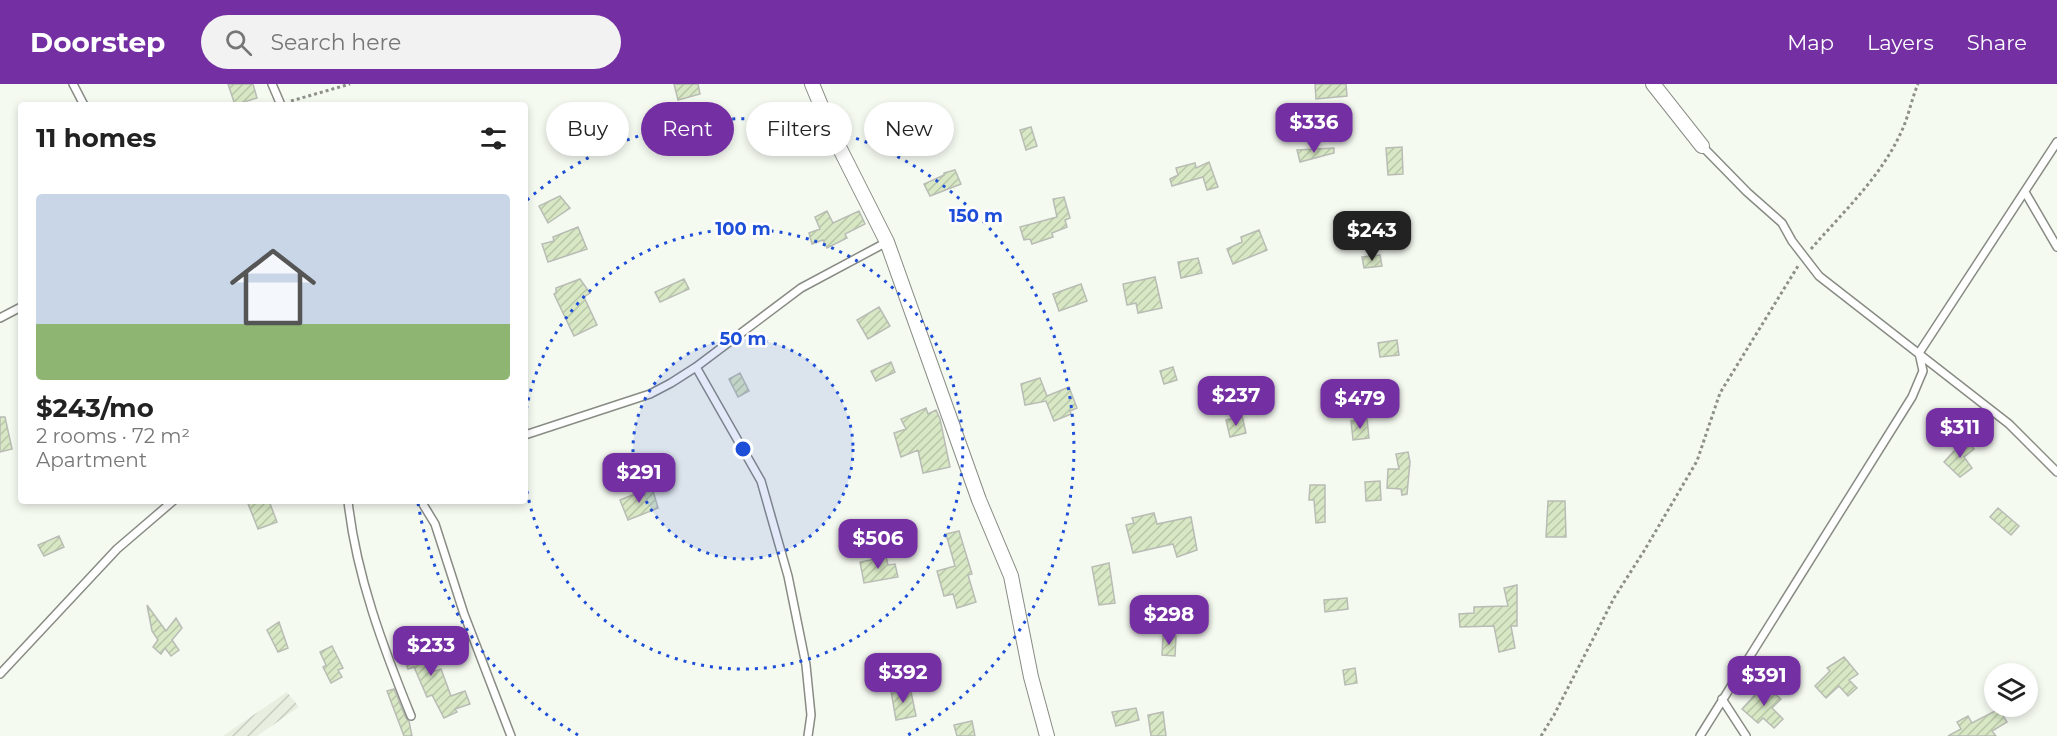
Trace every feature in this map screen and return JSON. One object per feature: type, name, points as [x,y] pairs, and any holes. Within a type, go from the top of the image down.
[{"type":"street","points":[[812,84],[834,137],[887,242],[979,500],[1011,576],[1031,677],[1047,736]]},
{"type":"street","points":[[1653,84],[1702,146]]},
{"type":"lane","points":[[74,84],[83,102]]},
{"type":"lane","points":[[272,84],[280,102]]},
{"type":"lane","points":[[1700,736],[1912,397],[1923,371],[1919,353],[2057,142]]},
{"type":"lane","points":[[1702,146],[1782,223],[1819,276],[2009,424],[2057,472]]},
{"type":"lane","points":[[2025,192],[2057,247]]},
{"type":"lane","points":[[528,434],[650,394],[696,367],[801,288],[887,242]]},
{"type":"lane","points":[[0,318],[18,309]]},
{"type":"lane","points":[[696,367],[761,481],[788,576],[806,665],[811,715],[808,736]]},
{"type":"lane","points":[[0,674],[117,549],[169,504]]},
{"type":"lane","points":[[348,504],[352,534],[366,586],[390,664],[411,716]]},
{"type":"lane","points":[[423,504],[435,524],[464,614],[511,736]]},
{"type":"lane","points":[[1722,699],[1746,736]]},
{"type":"path","points":[[288,102],[350,84]]},
{"type":"path","points":[[1541,736],[1614,598],[1697,462],[1720,393],[1804,257],[1856,199],[1885,161],[1903,128],[1918,84]]},
{"type":"shaded area","points":[[287,692],[299,707],[257,736],[223,736]]},
{"type":"building","points":[[228,84],[253,84],[257,98],[234,102]]},
{"type":"building","points":[[674,84],[698,84],[700,94],[678,100]]},
{"type":"building","points":[[1315,84],[1346,84],[1347,96],[1316,99]]},
{"type":"building","points":[[1031,127],[1037,146],[1026,150],[1020,130]]},
{"type":"building","points":[[1402,147],[1403,174],[1388,175],[1386,148]]},
{"type":"building","points":[[1334,148],[1334,153],[1300,162],[1297,150]]},
{"type":"building","points":[[1209,162],[1218,187],[1207,190],[1203,177],[1172,186],[1170,179],[1178,175],[1176,168],[1195,163],[1196,168]]},
{"type":"building","points":[[955,170],[961,184],[930,196],[924,184]]},
{"type":"building","points":[[560,196],[570,208],[548,223],[539,206]]},
{"type":"building","points":[[1064,197],[1070,218],[1065,220],[1067,227],[1052,233],[1053,237],[1032,244],[1030,239],[1024,240],[1020,227],[1057,217],[1053,199]]},
{"type":"building","points":[[827,211],[833,223],[859,211],[865,224],[845,234],[847,238],[827,248],[823,240],[812,244],[809,233],[820,229],[815,217]]},
{"type":"building","points":[[578,227],[587,249],[548,262],[542,244],[554,241],[553,237]]},
{"type":"building","points":[[1259,230],[1267,250],[1233,264],[1227,249],[1242,242],[1241,237]]},
{"type":"building","points":[[1380,255],[1382,266],[1364,268],[1362,257]]},
{"type":"building","points":[[1198,258],[1202,273],[1181,278],[1178,262]]},
{"type":"building","points":[[1155,277],[1162,308],[1138,313],[1136,303],[1127,305],[1123,284]]},
{"type":"building","points":[[580,279],[590,293],[584,297],[597,325],[574,336],[554,294],[556,288]]},
{"type":"building","points":[[684,279],[689,289],[660,302],[655,292]]},
{"type":"building","points":[[1081,284],[1087,301],[1059,311],[1053,294]]},
{"type":"building","points":[[879,307],[890,326],[868,339],[857,320]]},
{"type":"building","points":[[1397,340],[1399,355],[1380,357],[1378,343]]},
{"type":"building","points":[[891,362],[895,372],[876,381],[871,371]]},
{"type":"building","points":[[1173,367],[1177,380],[1164,384],[1160,371]]},
{"type":"building","points":[[740,373],[749,391],[738,397],[729,379]]},
{"type":"building","points":[[1040,378],[1047,396],[1069,387],[1077,408],[1070,411],[1071,414],[1054,421],[1046,401],[1025,405],[1021,384]]},
{"type":"building","points":[[1379,396],[1380,412],[1359,413],[1358,397]]},
{"type":"building","points":[[926,408],[928,414],[936,410],[940,419],[950,467],[923,473],[918,450],[901,457],[894,433],[906,429],[901,419]]},
{"type":"building","points":[[1242,416],[1246,433],[1230,437],[1226,420]]},
{"type":"building","points":[[0,417],[5,417],[12,449],[0,452]]},
{"type":"building","points":[[1367,419],[1369,438],[1353,440],[1351,421]]},
{"type":"building","points":[[1965,439],[1974,449],[1964,457],[1972,468],[1960,477],[1944,462]]},
{"type":"building","points":[[1408,452],[1410,462],[1407,494],[1402,495],[1401,489],[1387,488],[1388,469],[1399,469],[1396,454]]},
{"type":"building","points":[[1380,481],[1381,500],[1366,501],[1365,482]]},
{"type":"building","points":[[1310,485],[1325,485],[1325,522],[1316,523],[1314,500],[1309,500]]},
{"type":"building","points":[[652,487],[658,508],[628,520],[620,500]]},
{"type":"building","points":[[1548,501],[1565,501],[1566,537],[1546,537]]},
{"type":"building","points":[[248,504],[270,504],[277,522],[258,529]]},
{"type":"building","points":[[1998,508],[2019,526],[2011,535],[1990,517]]},
{"type":"building","points":[[1154,513],[1157,524],[1191,517],[1197,550],[1177,557],[1173,544],[1133,553],[1126,525],[1134,523],[1132,518]]},
{"type":"building","points":[[959,531],[972,574],[968,575],[976,602],[957,608],[953,594],[944,596],[937,571],[955,566],[946,534]]},
{"type":"building","points":[[59,536],[64,547],[44,556],[38,545]]},
{"type":"building","points":[[886,557],[888,565],[895,564],[898,577],[864,583],[860,562]]},
{"type":"building","points":[[1109,563],[1115,603],[1099,605],[1092,567]]},
{"type":"building","points":[[1517,585],[1517,626],[1511,626],[1515,648],[1499,652],[1494,626],[1460,627],[1459,614],[1474,613],[1474,607],[1508,606],[1504,588]]},
{"type":"building","points":[[1347,598],[1348,609],[1325,612],[1324,600]]},
{"type":"building","points":[[147,605],[166,631],[176,618],[182,628],[172,640],[179,650],[171,656],[165,648],[161,654],[153,647],[158,640],[152,631]]},
{"type":"building","points":[[279,622],[288,648],[278,652],[267,630]]},
{"type":"building","points":[[421,633],[425,643],[421,645],[432,672],[441,669],[451,696],[465,691],[470,704],[455,709],[457,712],[444,718],[432,695],[427,697],[414,667],[408,669],[398,642]]},
{"type":"building","points":[[1163,636],[1176,636],[1175,656],[1162,655]]},
{"type":"building","points":[[332,646],[343,668],[338,670],[342,677],[331,683],[323,667],[326,665],[320,652]]},
{"type":"building","points":[[1844,657],[1858,674],[1849,680],[1857,688],[1848,696],[1839,686],[1826,698],[1815,686],[1830,671],[1827,668]]},
{"type":"building","points":[[1355,668],[1357,683],[1345,685],[1343,670]]},
{"type":"building","points":[[1764,685],[1781,699],[1772,708],[1783,719],[1774,728],[1763,718],[1758,723],[1742,709]]},
{"type":"building","points":[[910,687],[916,716],[896,720],[891,691]]},
{"type":"building","points":[[394,689],[409,721],[412,736],[404,736],[387,691]]},
{"type":"building","points":[[1136,708],[1139,720],[1116,726],[1112,712]]},
{"type":"building","points":[[1163,712],[1166,736],[1151,736],[1148,715]]},
{"type":"building","points":[[1968,716],[1972,723],[1984,717],[2004,717],[2007,722],[1992,731],[1996,736],[1948,736],[1961,729],[1957,722]]},
{"type":"building","points":[[972,721],[975,736],[957,736],[954,725]]}]
